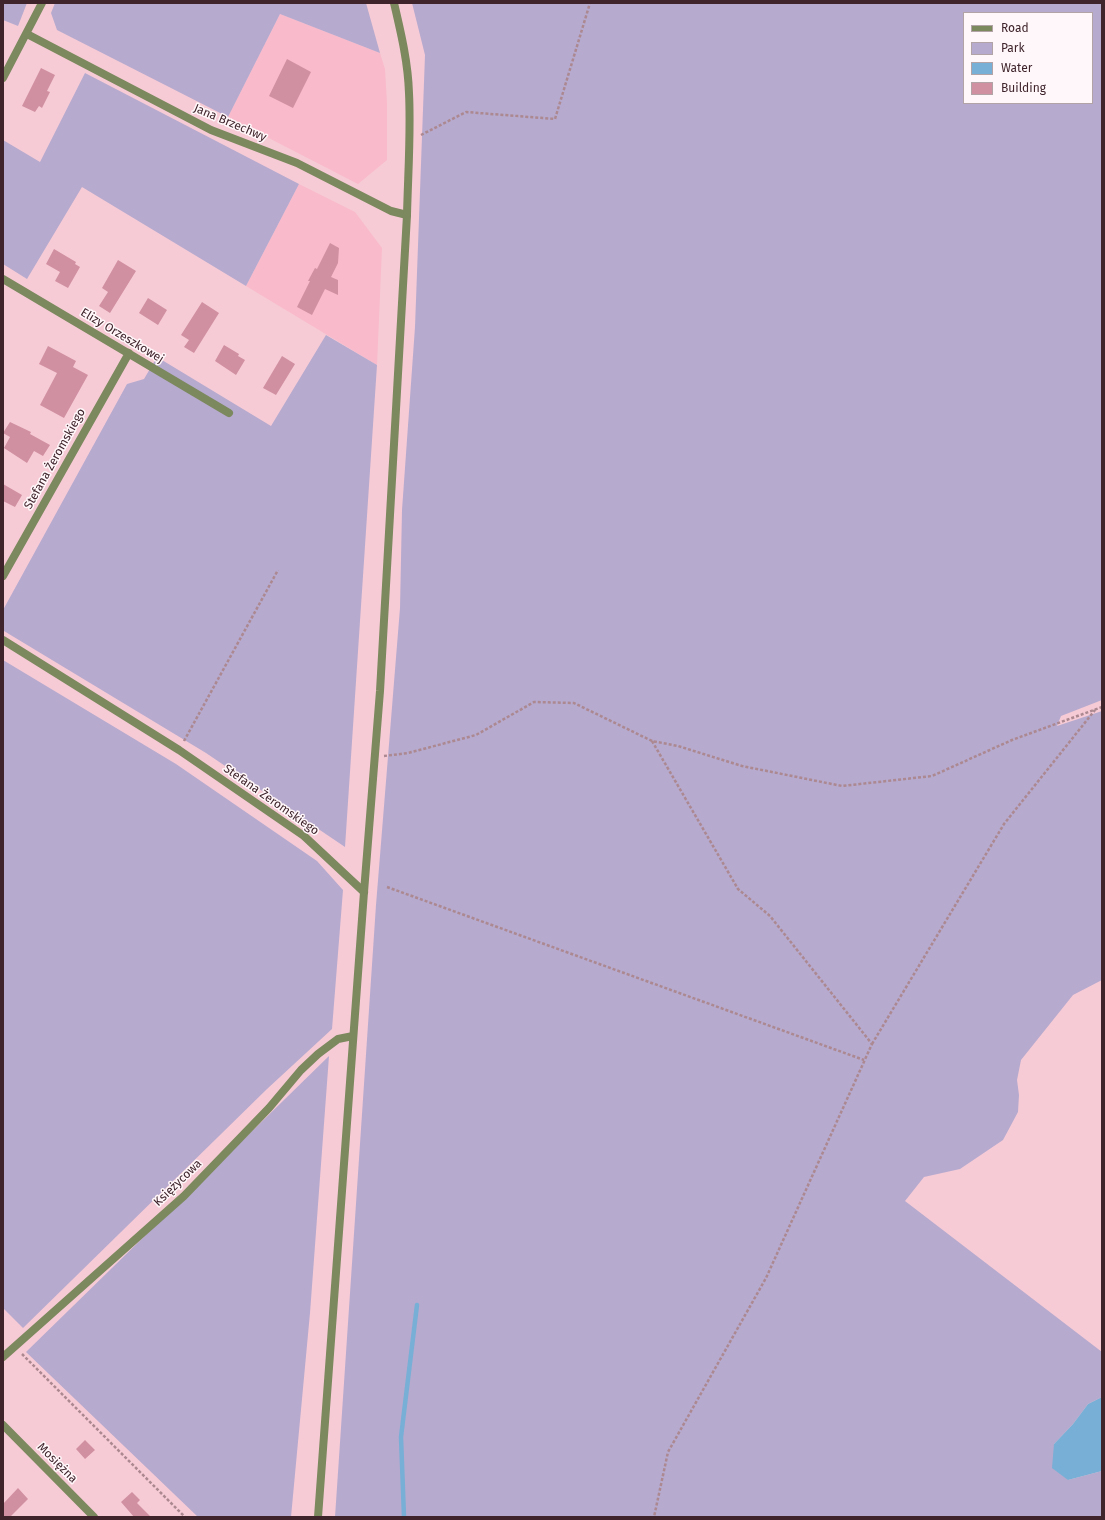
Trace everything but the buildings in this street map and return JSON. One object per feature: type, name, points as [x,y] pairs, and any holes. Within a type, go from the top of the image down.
[{"type":"street","points":[[3,78],[42,3]]},
{"type":"street","points":[[318,1517],[380,691],[407,215],[409,92],[402,36],[394,3]]},
{"type":"street","name":"Jana Brzechwy","points":[[27,34],[211,130],[297,163],[391,211],[407,215]]},
{"type":"street","name":"Elizy Orzeszkowej","points":[[3,279],[229,413]]},
{"type":"street","name":"Stefana Żeromskiego","points":[[3,576],[129,353]]},
{"type":"street","name":"Stefana Żeromskiego","points":[[3,640],[178,750],[304,836],[364,892]]},
{"type":"street","name":"Księżycowa","points":[[3,1357],[184,1196],[269,1108],[301,1070],[318,1054],[338,1039],[353,1036]]},
{"type":"street","name":"Mosiężna","points":[[3,1425],[94,1517]]},
{"type":"path","points":[[409,141],[466,112],[555,119],[590,3]]},
{"type":"path","points":[[178,750],[278,570]]},
{"type":"path","points":[[374,757],[408,753],[476,735],[534,702],[574,703],[652,741],[678,746],[742,766],[842,786],[932,776],[1012,740],[1102,707]]},
{"type":"path","points":[[654,1517],[668,1452],[766,1278],[872,1044],[1004,824],[1095,710]]},
{"type":"path","points":[[652,741],[738,889],[770,916],[872,1044]]},
{"type":"path","points":[[387,887],[864,1060]]},
{"type":"path","points":[[15,1346],[185,1517]]},
{"type":"shaded area","points":[[280,14],[380,53],[385,69],[387,103],[387,160],[358,184],[228,117]]},
{"type":"shaded area","points":[[299,184],[355,212],[382,248],[377,365],[246,286]]},
{"type":"green space","points":[[3,3],[27,3],[18,26],[3,20]]},
{"type":"green space","points":[[55,3],[366,3],[380,53],[280,14],[228,117],[57,30],[51,13]]},
{"type":"green space","points":[[412,3],[1102,3],[1102,700],[1061,716],[1057,726],[1102,711],[1102,980],[1073,995],[1021,1060],[1017,1080],[1019,1095],[1018,1112],[1003,1140],[960,1169],[924,1177],[905,1201],[1102,1352],[1102,1397],[1088,1404],[1073,1424],[1054,1444],[1068,1480],[1102,1471],[1102,1517],[335,1517],[376,905],[400,608],[402,510],[415,327],[425,55]]},
{"type":"green space","points":[[85,73],[299,184],[246,286],[82,187],[27,279],[3,264],[3,140],[40,162]]},
{"type":"green space","points":[[326,335],[377,365],[345,847],[206,753],[4,631],[3,610],[127,384],[144,379],[157,357],[271,426]]},
{"type":"green space","points":[[3,660],[176,764],[317,861],[343,890],[332,1029],[267,1089],[23,1328],[3,1308]]},
{"type":"green space","points":[[329,1056],[310,1313],[291,1517],[198,1517],[26,1352]]},
{"type":"water","points":[[1102,1397],[1102,1471],[1068,1480],[1052,1468],[1054,1444],[1073,1424],[1088,1404]]},
{"type":"waterway","points":[[404,1517],[401,1437],[417,1305]]}]
